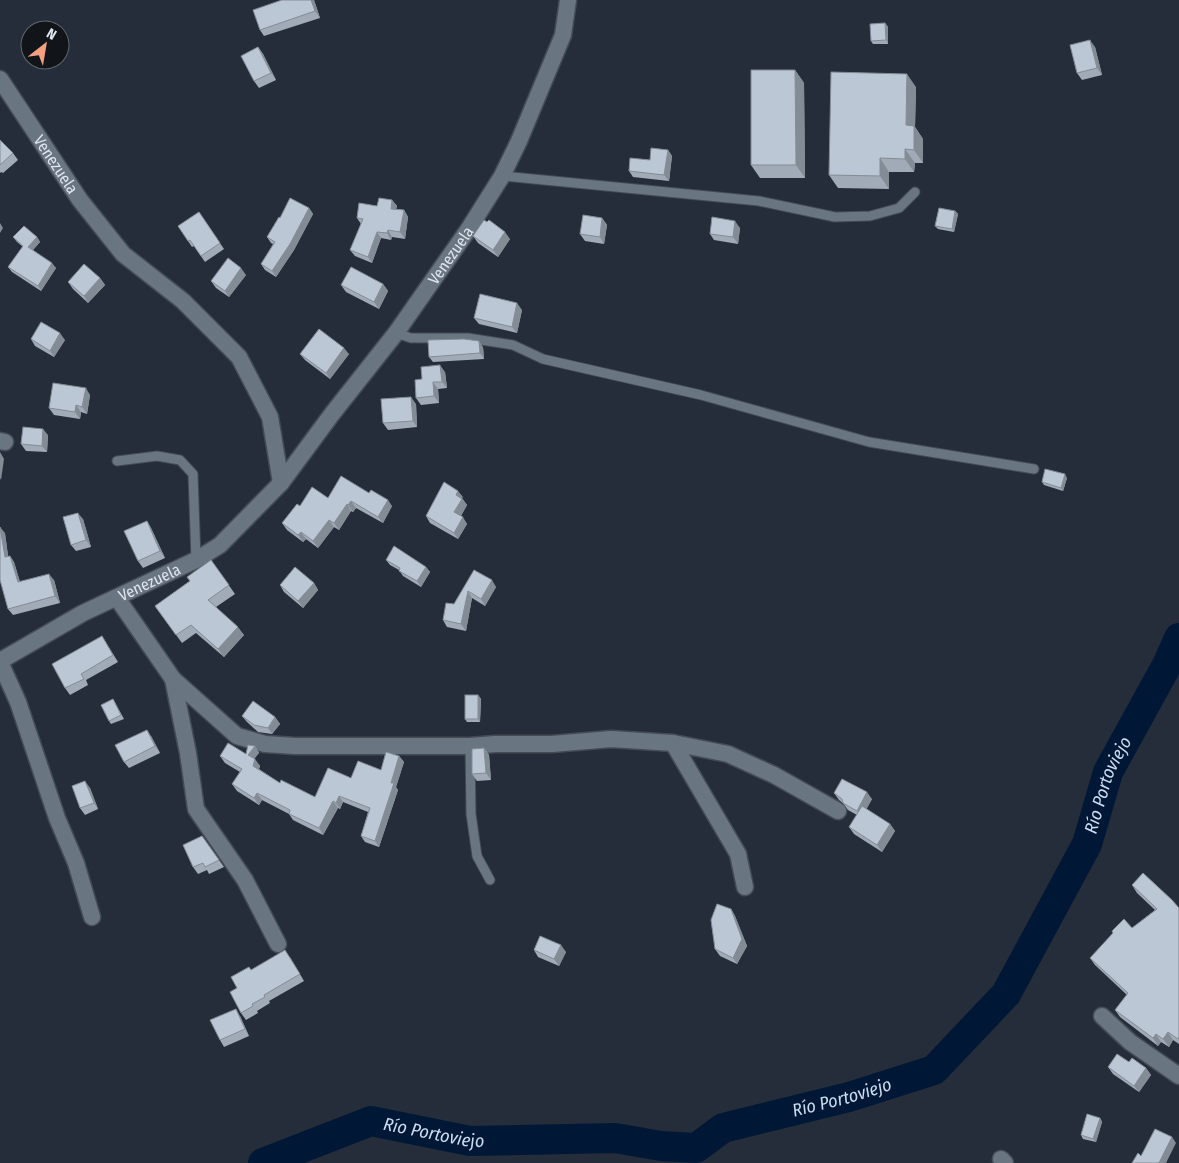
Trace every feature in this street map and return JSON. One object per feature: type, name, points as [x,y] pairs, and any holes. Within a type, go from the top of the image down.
[{"type":"street","name":"Venezuela","points":[[0,661],[83,613],[196,560],[220,545],[281,483],[396,333],[468,230],[502,176],[520,141],[563,35],[568,0]]},
{"type":"street","name":"Venezuela","points":[[0,79],[80,200],[123,254],[183,301],[240,357],[270,417],[281,483]]},
{"type":"street","points":[[117,598],[173,679],[238,736],[265,744],[296,746],[470,746],[552,744],[611,739],[673,743],[728,754],[774,775],[838,812]]},
{"type":"street","points":[[0,661],[18,702],[57,818],[76,863],[92,917]]},
{"type":"street","points":[[173,679],[188,753],[196,809],[245,880],[278,944]]},
{"type":"street","points":[[673,743],[738,854],[745,887]]},
{"type":"street","points":[[1102,1016],[1130,1042],[1179,1076]]},
{"type":"lane","points":[[502,176],[759,201],[835,216],[870,216],[899,208],[915,192]]},
{"type":"lane","points":[[396,333],[411,338],[468,338],[513,345],[543,359],[701,395],[869,442],[1034,469]]},
{"type":"lane","points":[[117,461],[157,456],[180,460],[193,474],[196,560]]},
{"type":"lane","points":[[470,746],[471,814],[477,856],[490,880]]},
{"type":"building","points":[[282,0],[311,0],[315,11],[260,30],[253,10]]},
{"type":"building","points":[[885,23],[886,40],[871,41],[870,24]]},
{"type":"building","points":[[1090,40],[1097,68],[1077,73],[1070,45]]},
{"type":"building","points":[[258,47],[271,73],[254,81],[241,56]]},
{"type":"building","points":[[751,70],[795,70],[796,165],[751,165]]},
{"type":"building","points":[[831,72],[907,74],[906,125],[914,126],[914,150],[905,149],[905,159],[880,158],[880,176],[829,175]]},
{"type":"building","points":[[0,140],[13,153],[0,165]]},
{"type":"building","points":[[651,148],[668,150],[664,175],[629,171],[630,158],[650,160]]},
{"type":"building","points":[[290,198],[309,208],[290,244],[272,271],[261,264],[275,242],[267,237],[280,218]]},
{"type":"building","points":[[379,198],[392,200],[391,209],[404,210],[400,232],[388,230],[387,233],[377,232],[368,257],[350,250],[363,219],[357,218],[359,203],[377,206]]},
{"type":"building","points":[[939,208],[955,211],[952,229],[935,226]]},
{"type":"building","points":[[199,212],[220,243],[201,256],[178,226]]},
{"type":"building","points":[[583,215],[602,218],[600,237],[580,234]]},
{"type":"building","points":[[712,217],[735,221],[733,237],[710,234]]},
{"type":"building","points":[[484,220],[487,222],[489,220],[505,232],[493,250],[473,236]]},
{"type":"building","points":[[24,226],[37,237],[28,247],[52,263],[38,286],[8,267],[23,246],[13,237]]},
{"type":"building","points":[[228,258],[241,268],[225,291],[211,281]]},
{"type":"building","points":[[84,264],[100,278],[84,296],[68,282]]},
{"type":"building","points":[[351,267],[383,284],[374,302],[341,285]]},
{"type":"building","points":[[480,294],[517,303],[512,327],[474,318]]},
{"type":"building","points":[[41,322],[60,333],[50,351],[31,339]]},
{"type":"building","points":[[319,329],[344,348],[326,373],[300,354]]},
{"type":"building","points":[[464,339],[479,341],[480,353],[429,357],[428,340]]},
{"type":"building","points":[[440,365],[442,382],[433,382],[434,396],[416,398],[415,380],[422,379],[421,367]]},
{"type":"building","points":[[53,383],[86,388],[82,407],[76,405],[75,412],[49,408]]},
{"type":"building","points":[[411,397],[413,421],[383,423],[381,399]]},
{"type":"building","points":[[23,427],[43,429],[42,446],[21,444]]},
{"type":"building","points":[[1045,469],[1065,474],[1061,488],[1042,482]]},
{"type":"building","points":[[341,476],[369,493],[371,490],[388,500],[378,517],[351,501],[334,523],[329,520],[313,541],[301,532],[298,535],[282,523],[297,504],[300,506],[312,487],[328,498]]},
{"type":"building","points":[[444,482],[458,491],[456,495],[462,499],[454,512],[463,517],[454,533],[426,516]]},
{"type":"building","points":[[78,513],[86,540],[71,545],[63,517]]},
{"type":"building","points":[[147,521],[160,551],[138,561],[124,531]]},
{"type":"building","points":[[0,527],[5,557],[10,556],[18,582],[49,574],[55,596],[8,609],[0,580]]},
{"type":"building","points":[[394,546],[426,567],[417,581],[399,571],[400,568],[386,560]]},
{"type":"building","points":[[211,560],[229,585],[208,600],[238,627],[218,649],[191,625],[176,635],[155,606],[190,581],[187,577]]},
{"type":"building","points":[[295,567],[314,583],[298,601],[280,585]]},
{"type":"building","points":[[474,570],[492,580],[481,599],[468,591],[461,624],[443,620],[446,603],[454,604]]},
{"type":"building","points":[[102,636],[113,655],[81,674],[84,679],[65,688],[52,664]]},
{"type":"building","points":[[465,695],[478,695],[478,719],[465,719]]},
{"type":"building","points":[[113,699],[121,715],[109,721],[101,705]]},
{"type":"building","points":[[253,701],[275,717],[268,728],[254,725],[242,716]]},
{"type":"building","points":[[147,730],[155,746],[124,762],[115,745]]},
{"type":"building","points":[[228,743],[246,754],[248,745],[255,746],[248,755],[255,759],[253,766],[280,783],[281,780],[315,797],[328,768],[351,778],[358,761],[381,770],[386,752],[399,756],[391,783],[394,783],[375,841],[361,836],[370,808],[339,796],[336,803],[333,801],[319,828],[289,814],[290,810],[257,793],[254,798],[232,784],[242,769],[220,756]]},
{"type":"building","points":[[484,748],[486,773],[472,774],[472,749]]},
{"type":"building","points":[[842,779],[867,792],[857,811],[843,803],[842,799],[834,793]]},
{"type":"building","points":[[85,781],[94,803],[80,808],[72,786]]},
{"type":"building","points":[[862,806],[890,824],[877,845],[849,827]]},
{"type":"building","points":[[202,836],[219,860],[205,867],[203,863],[193,867],[183,845]]},
{"type":"building","points":[[1143,873],[1179,908],[1178,1039],[1168,1032],[1163,1039],[1156,1034],[1153,1038],[1115,1010],[1128,993],[1090,958],[1124,919],[1132,928],[1157,909],[1132,885]]},
{"type":"building","points":[[717,904],[731,909],[742,939],[733,958],[715,949],[711,920]]},
{"type":"building","points":[[540,936],[561,945],[554,959],[534,950]]},
{"type":"building","points":[[285,950],[300,974],[264,995],[265,997],[241,1013],[230,992],[237,988],[231,977],[249,967],[251,970]]},
{"type":"building","points":[[236,1009],[245,1029],[220,1040],[210,1020]]},
{"type":"building","points":[[1117,1054],[1129,1062],[1132,1058],[1146,1068],[1134,1086],[1108,1067]]},
{"type":"building","points":[[1087,1114],[1100,1118],[1093,1139],[1081,1135]]},
{"type":"building","points":[[1155,1129],[1172,1137],[1159,1163],[1132,1163],[1138,1153],[1141,1156]]},
{"type":"waterway","name":"Río Portoviejo","points":[[263,1163],[371,1121],[470,1141],[615,1138],[661,1146],[696,1148],[723,1128],[849,1097],[934,1070],[1006,994],[1087,844],[1108,772],[1167,665],[1179,638]]}]
